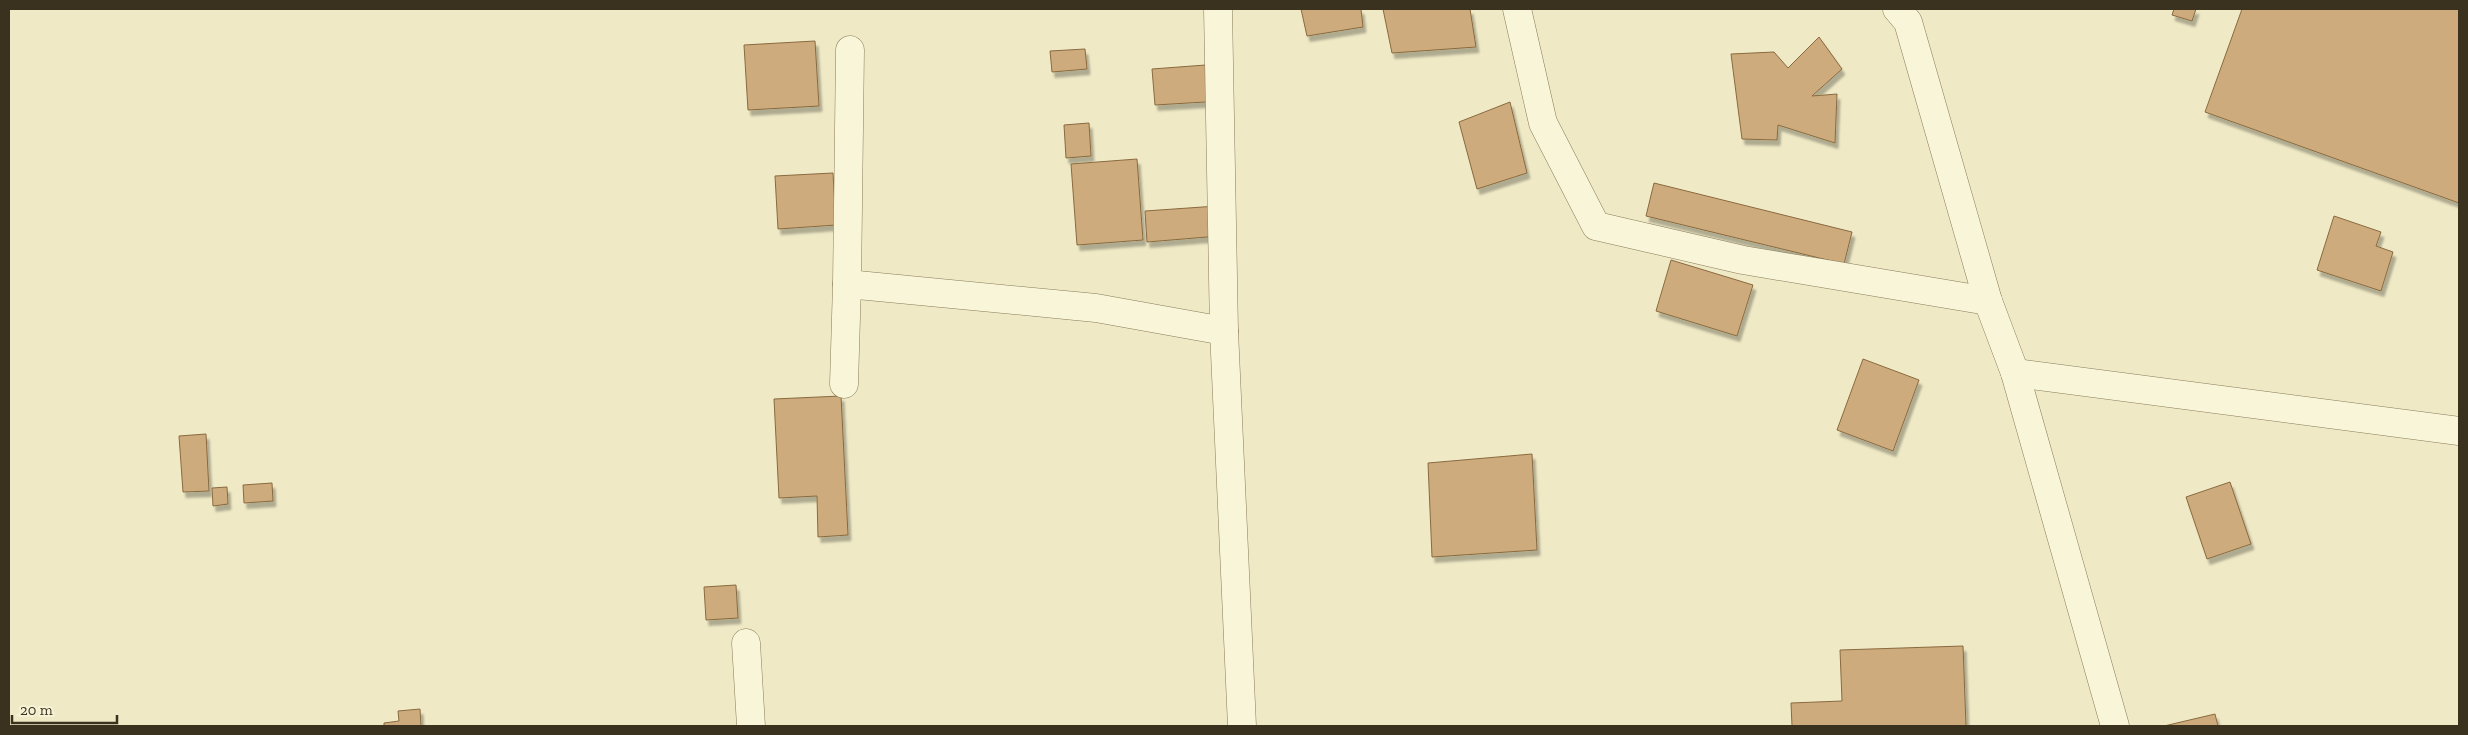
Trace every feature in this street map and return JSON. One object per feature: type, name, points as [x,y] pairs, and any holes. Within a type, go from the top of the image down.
[{"type":"street","points":[[1218,9],[1224,331],[1242,726]]},
{"type":"street","points":[[1517,9],[1543,124],[1596,226],[1743,260],[1988,302]]},
{"type":"street","points":[[1897,9],[1908,22],[1988,302],[2015,373],[2116,726]]},
{"type":"street","points":[[844,384],[848,284],[850,50]]},
{"type":"street","points":[[848,284],[1096,308],[1224,331]]},
{"type":"street","points":[[2015,373],[2459,431]]},
{"type":"street","points":[[746,643],[751,726]]},
{"type":"building","points":[[1301,9],[1361,9],[1363,27],[1307,36]]},
{"type":"building","points":[[1383,9],[1470,9],[1476,47],[1392,53]]},
{"type":"building","points":[[2174,9],[2196,9],[2192,21],[2172,15]]},
{"type":"building","points":[[2242,9],[2459,9],[2459,203],[2205,112]]},
{"type":"building","points":[[1819,37],[1842,69],[1812,96],[1837,94],[1835,143],[1778,125],[1777,140],[1742,139],[1731,54],[1774,52],[1788,68]]},
{"type":"building","points":[[815,41],[819,106],[748,110],[744,45]]},
{"type":"building","points":[[1085,49],[1087,69],[1052,72],[1050,51]]},
{"type":"building","points":[[1219,64],[1221,101],[1155,105],[1152,69]]},
{"type":"building","points":[[1510,102],[1527,173],[1477,189],[1459,122]]},
{"type":"building","points":[[1089,123],[1091,156],[1066,158],[1064,125]]},
{"type":"building","points":[[1137,159],[1143,240],[1077,245],[1071,164]]},
{"type":"building","points":[[833,173],[836,225],[778,229],[775,176]]},
{"type":"building","points":[[1654,183],[1852,232],[1844,264],[1646,216]]},
{"type":"building","points":[[1217,206],[1219,236],[1147,242],[1145,211]]},
{"type":"building","points":[[2334,216],[2381,232],[2376,246],[2393,252],[2381,291],[2317,270]]},
{"type":"building","points":[[1671,260],[1753,285],[1737,336],[1656,311]]},
{"type":"building","points":[[1863,359],[1919,380],[1893,451],[1837,430]]},
{"type":"building","points":[[841,396],[848,535],[818,537],[817,496],[779,498],[774,399]]},
{"type":"building","points":[[206,434],[209,491],[183,492],[179,436]]},
{"type":"building","points":[[1532,454],[1537,550],[1432,557],[1428,463]]},
{"type":"building","points":[[2230,482],[2251,544],[2207,559],[2186,497]]},
{"type":"building","points":[[272,483],[273,501],[244,503],[243,485]]},
{"type":"building","points":[[227,487],[228,504],[213,506],[212,488]]},
{"type":"building","points":[[736,585],[738,618],[706,620],[704,587]]},
{"type":"building","points":[[1963,646],[1966,726],[1792,726],[1791,703],[1842,701],[1840,650]]},
{"type":"building","points":[[420,709],[421,726],[384,726],[384,723],[399,721],[398,711]]},
{"type":"building","points":[[2215,714],[2218,726],[2164,726]]}]
